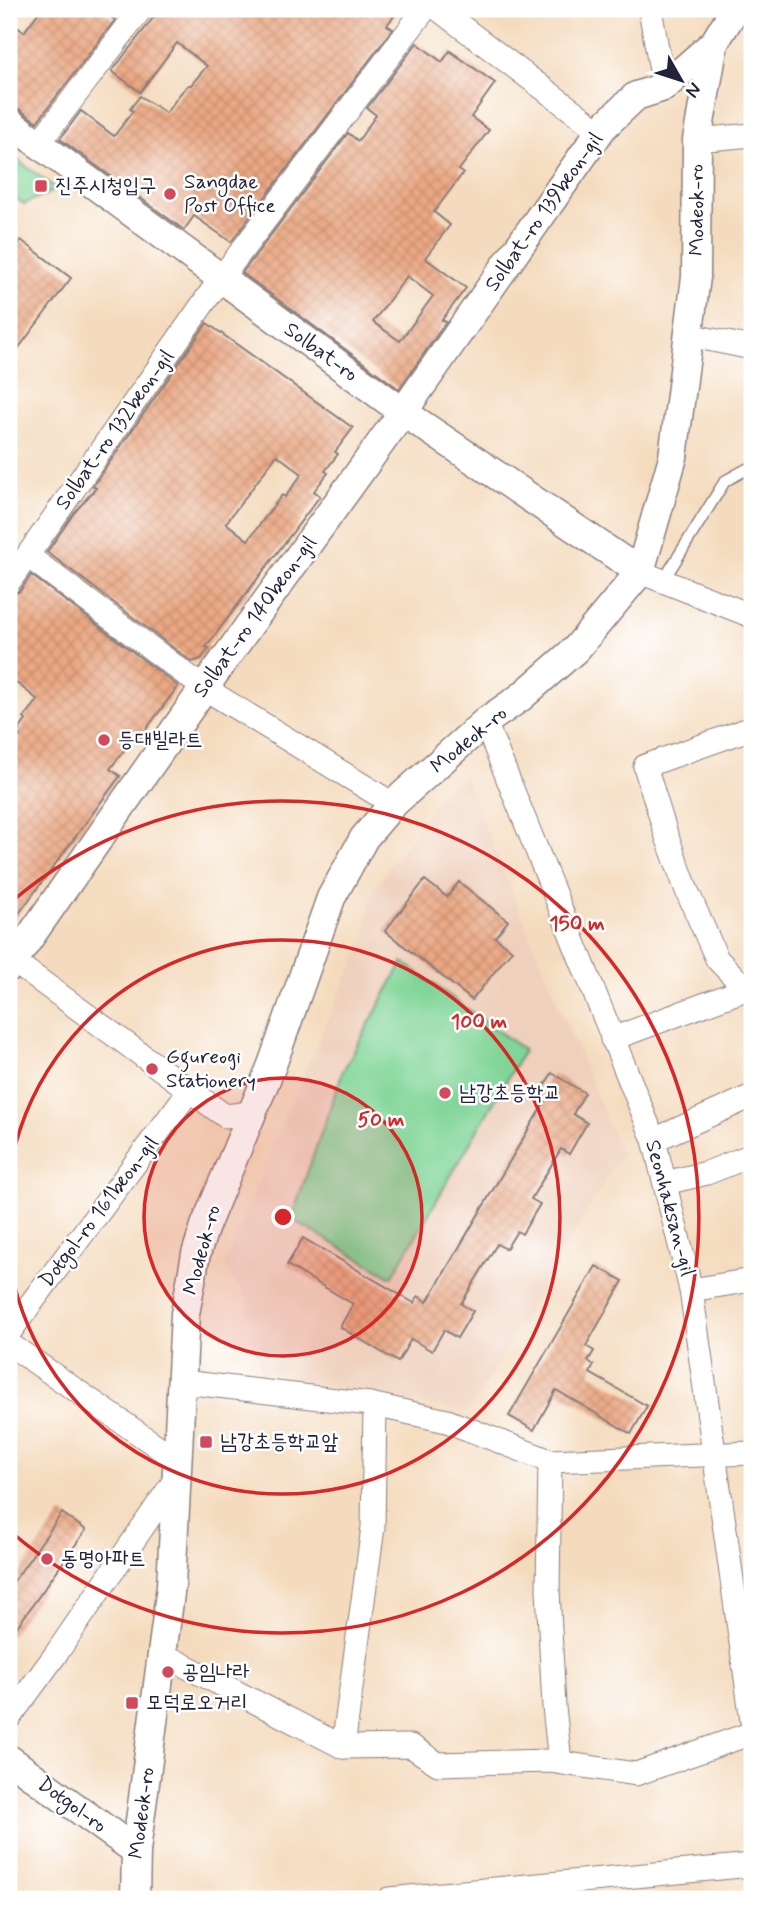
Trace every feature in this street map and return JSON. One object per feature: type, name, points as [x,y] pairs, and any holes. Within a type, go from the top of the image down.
[{"type":"street","points":[[39,143],[141,9]]},
{"type":"street","name":"Solbat-ro 132beon-gil","points":[[9,582],[221,278],[425,9]]},
{"type":"street","points":[[438,9],[601,132]]},
{"type":"street","points":[[650,9],[664,87]]},
{"type":"street","name":"Modeok-ro","points":[[135,1899],[136,1851],[171,1586],[185,1314],[196,1254],[281,1039],[331,898],[364,838],[393,804],[485,722],[521,697],[576,649],[651,577],[673,457],[696,277],[697,140],[714,43],[734,9]]},
{"type":"street","name":"Solbat-ro 139beon-gil","points":[[403,412],[603,127],[636,96],[664,87],[714,43]]},
{"type":"street","name":"Solbat-ro","points":[[9,122],[403,412],[651,577]]},
{"type":"street","points":[[697,140],[752,135]]},
{"type":"street","points":[[688,335],[752,348]]},
{"type":"street","name":"Solbat-ro 140beon-gil","points":[[10,962],[403,412]]},
{"type":"street","points":[[28,556],[204,688],[393,804]]},
{"type":"street","points":[[651,577],[752,616]]},
{"type":"street","name":"Seonhaksan-gil","points":[[485,722],[654,1140],[691,1290],[752,1721]]},
{"type":"street","points":[[612,1039],[749,991],[717,959],[687,891],[645,765],[752,728]]},
{"type":"street","points":[[10,962],[225,1116],[250,1113]]},
{"type":"street","name":"Dotgol-ro 161beon-gil","points":[[9,1333],[189,1091]]},
{"type":"street","points":[[654,1140],[752,1096]]},
{"type":"street","points":[[665,1183],[707,1173],[752,1155]]},
{"type":"street","points":[[691,1290],[752,1280]]},
{"type":"street","points":[[9,1344],[177,1469]]},
{"type":"street","points":[[183,1382],[375,1407],[447,1422],[550,1461],[752,1453]]},
{"type":"street","points":[[343,1747],[373,1527],[375,1407]]},
{"type":"street","points":[[550,1461],[548,1590],[554,1707],[560,1762]]},
{"type":"street","name":"Modeok-ro","points":[[9,1718],[56,1654],[177,1469]]},
{"type":"street","points":[[164,1655],[343,1747],[411,1746],[439,1764],[549,1761],[636,1774],[752,1733]]},
{"type":"street","name":"Dotgol-ro","points":[[9,1759],[136,1851]]},
{"type":"street","points":[[389,1899],[752,1865]]},
{"type":"lane","points":[[651,577],[724,481],[747,469],[752,470]]},
{"type":"shaded area","name":"남강초등학교","points":[[464,776],[621,1154],[469,1412],[369,1395],[260,1371],[246,1299],[224,1266],[283,1120],[366,935],[371,895],[444,792]]},
{"type":"green space","points":[[9,154],[57,189],[24,204],[9,194]]},
{"type":"green space","points":[[403,962],[524,1050],[392,1277],[291,1219],[343,1071]]},
{"type":"building","points":[[41,9],[100,9],[115,20],[37,122],[19,109],[9,106],[9,21],[24,32]]},
{"type":"building","points":[[160,9],[386,9],[395,15],[387,25],[393,29],[231,242],[194,216],[184,230],[60,139],[81,111],[114,136],[133,111],[130,109],[140,96],[166,113],[207,66],[177,43],[140,92],[112,71]]},
{"type":"building","points":[[417,43],[442,62],[450,51],[495,83],[471,117],[489,130],[459,170],[463,173],[434,212],[450,225],[425,258],[466,288],[442,320],[446,322],[399,389],[242,273],[348,133],[358,141],[376,115],[367,108]],"holes":[[[407,276],[433,296],[400,341],[373,322]]]},
{"type":"building","points":[[21,240],[71,278],[9,361],[9,257]]},
{"type":"building","points":[[207,323],[353,428],[335,452],[338,454],[325,471],[328,473],[314,491],[320,496],[206,647],[209,648],[201,659],[192,662],[47,552],[74,513],[96,488],[93,486]],"holes":[[[277,455],[302,474],[285,497],[282,495],[248,540],[226,523]]]},
{"type":"building","points":[[31,575],[178,686],[139,739],[135,736],[110,769],[120,776],[9,927],[9,751],[20,736],[17,733],[26,720],[24,718],[38,700],[9,677],[9,596],[20,591]]},
{"type":"building","points":[[425,880],[447,897],[459,882],[508,921],[495,937],[512,950],[472,1000],[385,931]]},
{"type":"building","points":[[552,1073],[585,1093],[573,1114],[587,1123],[569,1154],[561,1149],[531,1199],[540,1204],[522,1234],[517,1231],[506,1249],[497,1244],[461,1304],[473,1311],[457,1338],[444,1330],[432,1351],[411,1339],[398,1362],[340,1327],[353,1304],[287,1265],[303,1238],[414,1303],[418,1296],[427,1302],[545,1101],[538,1097]]},
{"type":"building","points":[[596,1266],[623,1281],[586,1346],[594,1351],[588,1361],[594,1365],[590,1373],[647,1406],[631,1434],[556,1390],[534,1430],[509,1416]]},
{"type":"building","name":"동명아파트","points":[[62,1513],[86,1530],[9,1638],[9,1588]]},
{"type":"place","name":"진주시청입구","points":[[41,186]]},
{"type":"place","name":"Sangdae Post Office","points":[[170,194]]},
{"type":"place","name":"등대빌라트","points":[[104,740]]},
{"type":"place","name":"Ggureogi Stationery","points":[[152,1069]]},
{"type":"place","name":"남강초등학교","points":[[445,1093]]},
{"type":"place","name":"남강초등학교앞","points":[[206,1442]]},
{"type":"place","name":"동명아파트","points":[[47,1559]]},
{"type":"place","name":"공임나라","points":[[168,1672]]},
{"type":"place","name":"모덕로오거리","points":[[132,1703]]}]
